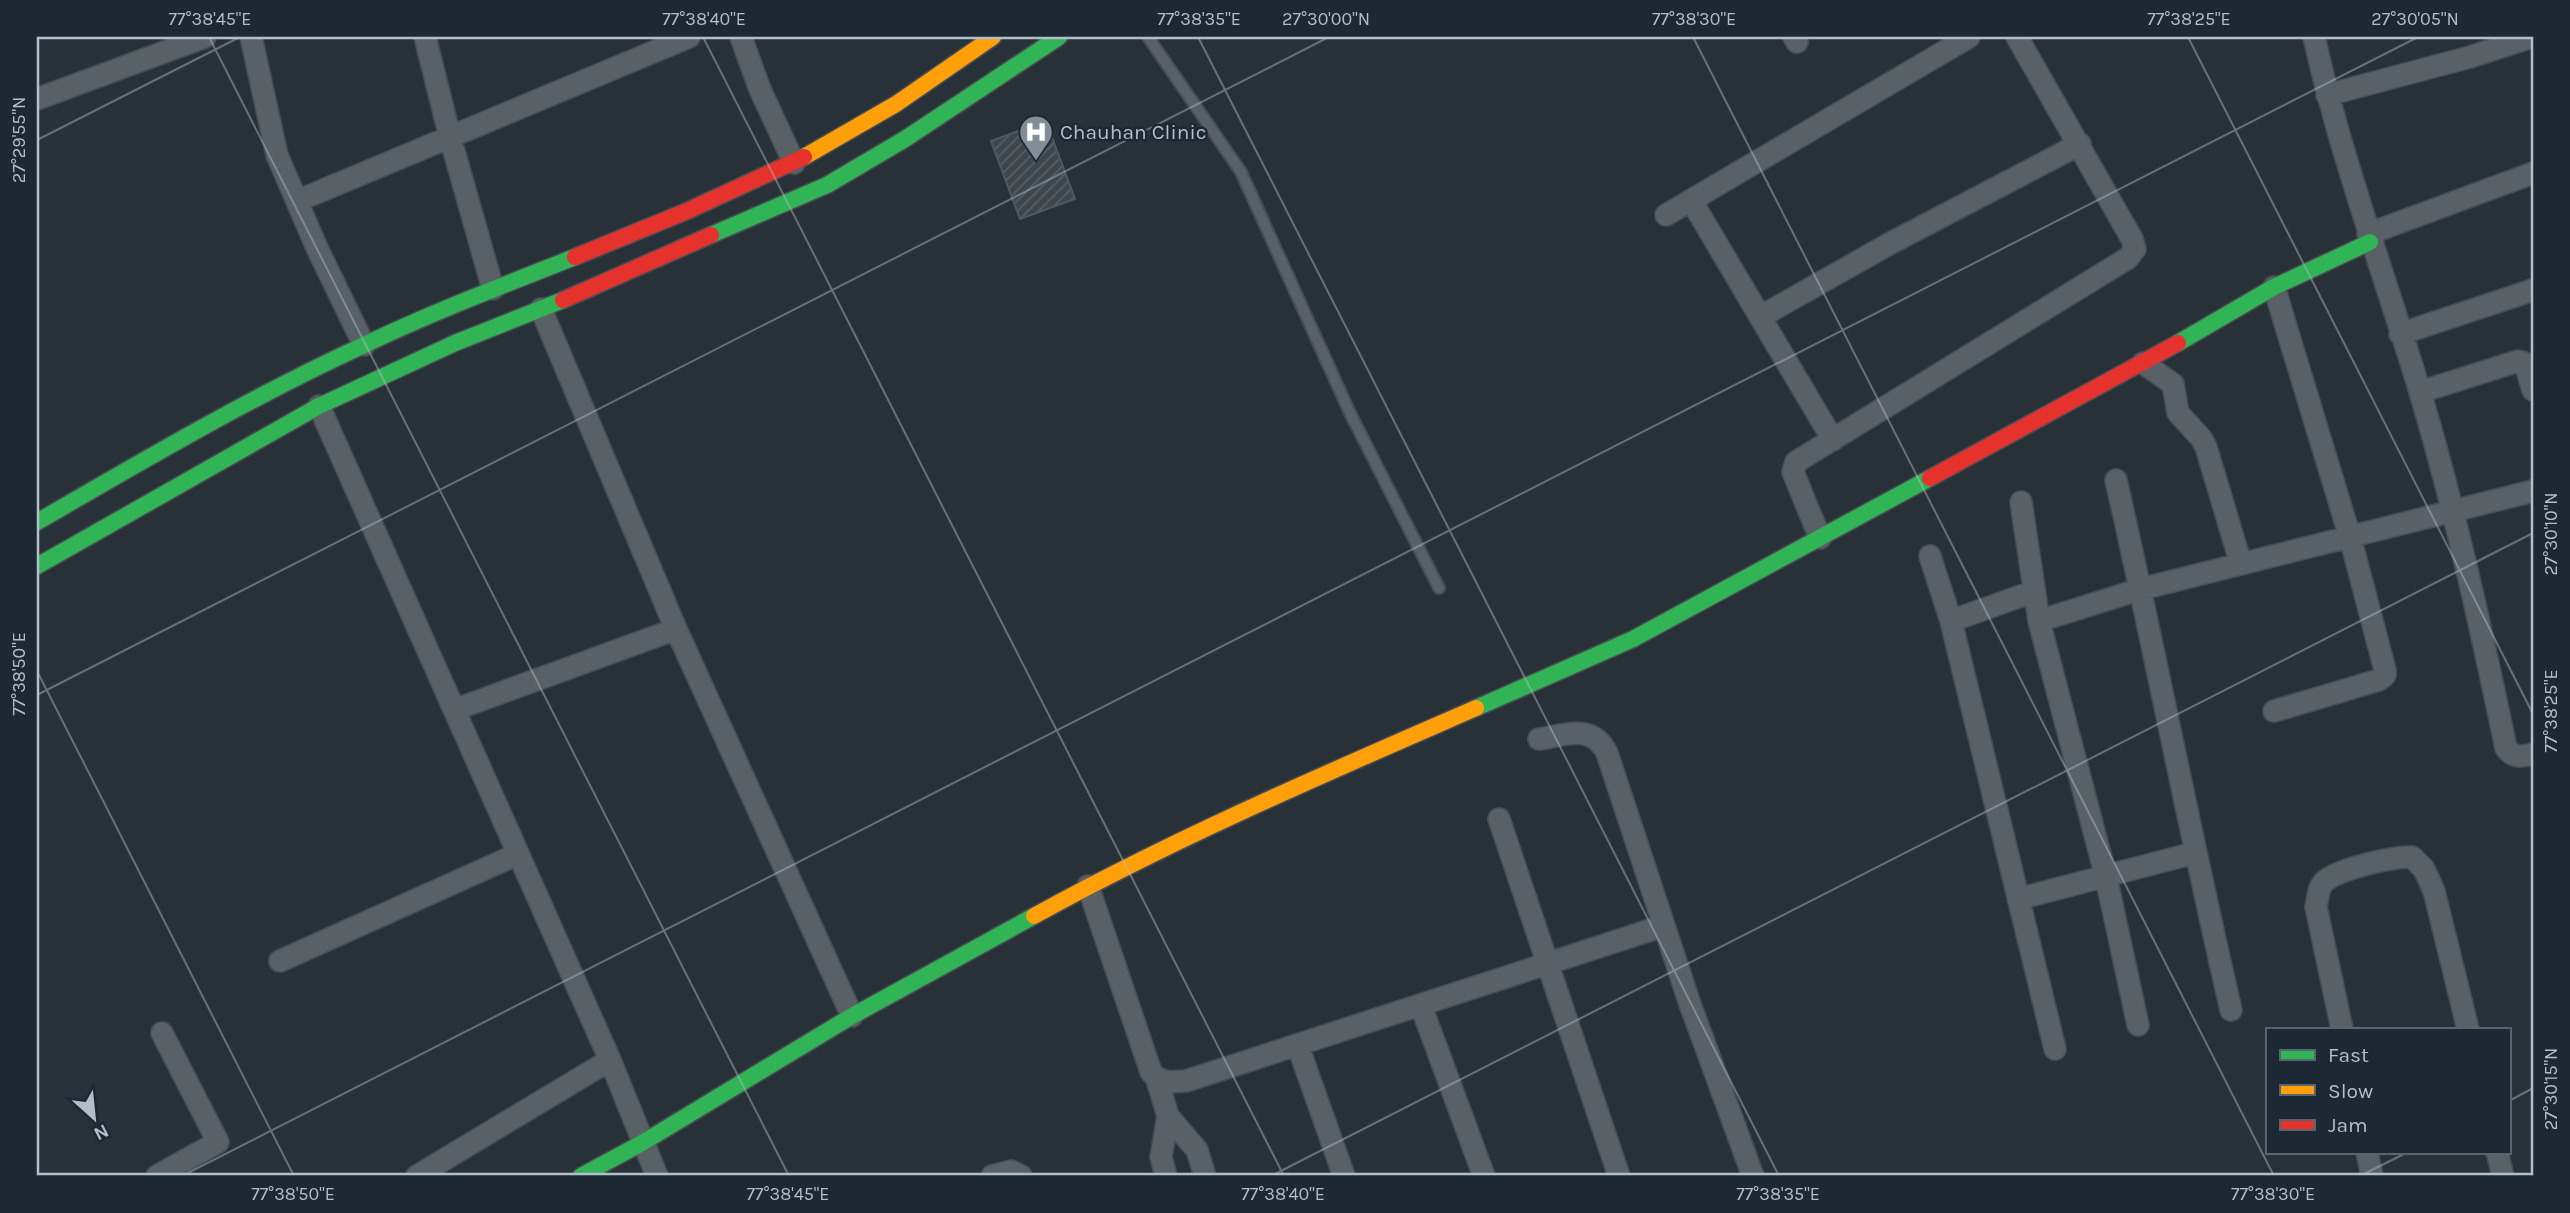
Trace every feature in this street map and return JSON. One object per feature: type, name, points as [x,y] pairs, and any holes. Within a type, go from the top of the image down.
[{"type":"main road","points":[[37,522],[222,416],[364,345],[493,289],[691,211],[794,163],[875,118],[993,37]]},
{"type":"main road","points":[[37,566],[319,406],[455,343],[541,309],[827,185],[905,139],[1059,37]]},
{"type":"main road","points":[[581,1176],[642,1143],[852,1016],[1088,886],[1240,811],[1633,639],[2143,363],[2273,287],[2369,238]]},
{"type":"street","points":[[37,99],[205,37]]},
{"type":"street","points":[[251,37],[277,155],[317,248],[364,345]]},
{"type":"street","points":[[425,37],[493,289]]},
{"type":"street","points":[[297,201],[689,37]]},
{"type":"street","points":[[741,37],[794,163]]},
{"type":"street","points":[[1666,215],[1969,37]]},
{"type":"street","points":[[1820,538],[1796,480],[1793,467],[1801,458],[2129,258],[2135,249],[2080,144],[2017,37]]},
{"type":"street","points":[[2314,37],[2327,95],[2369,238],[2420,392],[2474,594],[2507,748],[2516,756],[2533,754]]},
{"type":"street","points":[[2327,95],[2467,47],[2532,37]]},
{"type":"street","points":[[1760,317],[1889,244],[2080,144]]},
{"type":"street","points":[[2369,238],[2532,178]]},
{"type":"street","points":[[1691,200],[1833,440]]},
{"type":"street","points":[[2273,287],[2350,537],[2385,665],[2385,675],[2379,680],[2274,710]]},
{"type":"street","points":[[2400,334],[2533,289]]},
{"type":"street","points":[[541,309],[676,629],[852,1016]]},
{"type":"street","points":[[2420,392],[2518,360],[2525,363],[2533,390]]},
{"type":"street","points":[[2143,363],[2173,384],[2178,413],[2206,447],[2241,564]]},
{"type":"street","points":[[319,406],[610,1060],[657,1176]]},
{"type":"street","points":[[2116,480],[2141,589],[2194,853],[2231,1010]]},
{"type":"street","points":[[2039,621],[2141,589],[2533,491]]},
{"type":"street","points":[[2021,502],[2032,592],[2106,877],[2138,1025]]},
{"type":"street","points":[[1930,556],[1951,621],[2055,1049]]},
{"type":"street","points":[[1951,621],[2032,592]]},
{"type":"street","points":[[454,710],[676,629]]},
{"type":"street","points":[[1539,739],[1578,733],[1591,734],[1604,746],[1663,926],[1753,1176]]},
{"type":"street","points":[[1499,819],[1619,1176]]},
{"type":"street","points":[[2018,899],[2194,853]]},
{"type":"street","points":[[280,961],[518,854]]},
{"type":"street","points":[[2342,1028],[2316,907],[2319,890],[2323,882],[2339,873],[2398,856],[2412,857],[2424,869],[2434,891],[2468,1028]]},
{"type":"street","points":[[1088,886],[1168,1116],[1197,1150],[1205,1176]]},
{"type":"street","points":[[1157,1080],[1186,1082],[1663,926]]},
{"type":"street","points":[[1421,1006],[1484,1176]]},
{"type":"street","points":[[157,1176],[186,1170],[218,1142],[162,1033]]},
{"type":"street","points":[[1298,1046],[1344,1176]]},
{"type":"street","points":[[417,1176],[610,1060]]},
{"type":"street","points":[[1166,1176],[1161,1157],[1168,1116]]},
{"type":"street","points":[[2367,1154],[2372,1176]]},
{"type":"street","points":[[2497,1154],[2502,1176]]},
{"type":"street","points":[[992,1176],[1011,1171],[1021,1176]]},
{"type":"lane","points":[[1148,37],[1241,173],[1350,414],[1439,588]]},
{"type":"building","points":[[1046,121],[1075,199],[1020,219],[991,141]]},
{"type":"traffic: fast","points":[[711,235],[827,185],[905,139],[1059,37]]},
{"type":"traffic: fast","points":[[2178,343],[2274,287],[2370,242]]},
{"type":"traffic: fast","points":[[37,522],[198,430],[322,365],[442,310],[575,257]]},
{"type":"traffic: fast","points":[[37,566],[319,406],[455,343],[563,300]]},
{"type":"traffic: fast","points":[[1476,708],[1633,639],[1930,478]]},
{"type":"traffic: fast","points":[[581,1176],[642,1143],[852,1016],[1034,916]]},
{"type":"traffic: slow","points":[[804,157],[896,104],[993,37]]},
{"type":"traffic: slow","points":[[1034,916],[1197,833],[1476,708]]},
{"type":"traffic: jam","points":[[575,257],[687,211],[804,157]]},
{"type":"traffic: jam","points":[[563,300],[711,235]]},
{"type":"traffic: jam","points":[[1930,478],[2178,343]]},
{"type":"place","name":"Chauhan Clinic","points":[[1036,162]]}]
